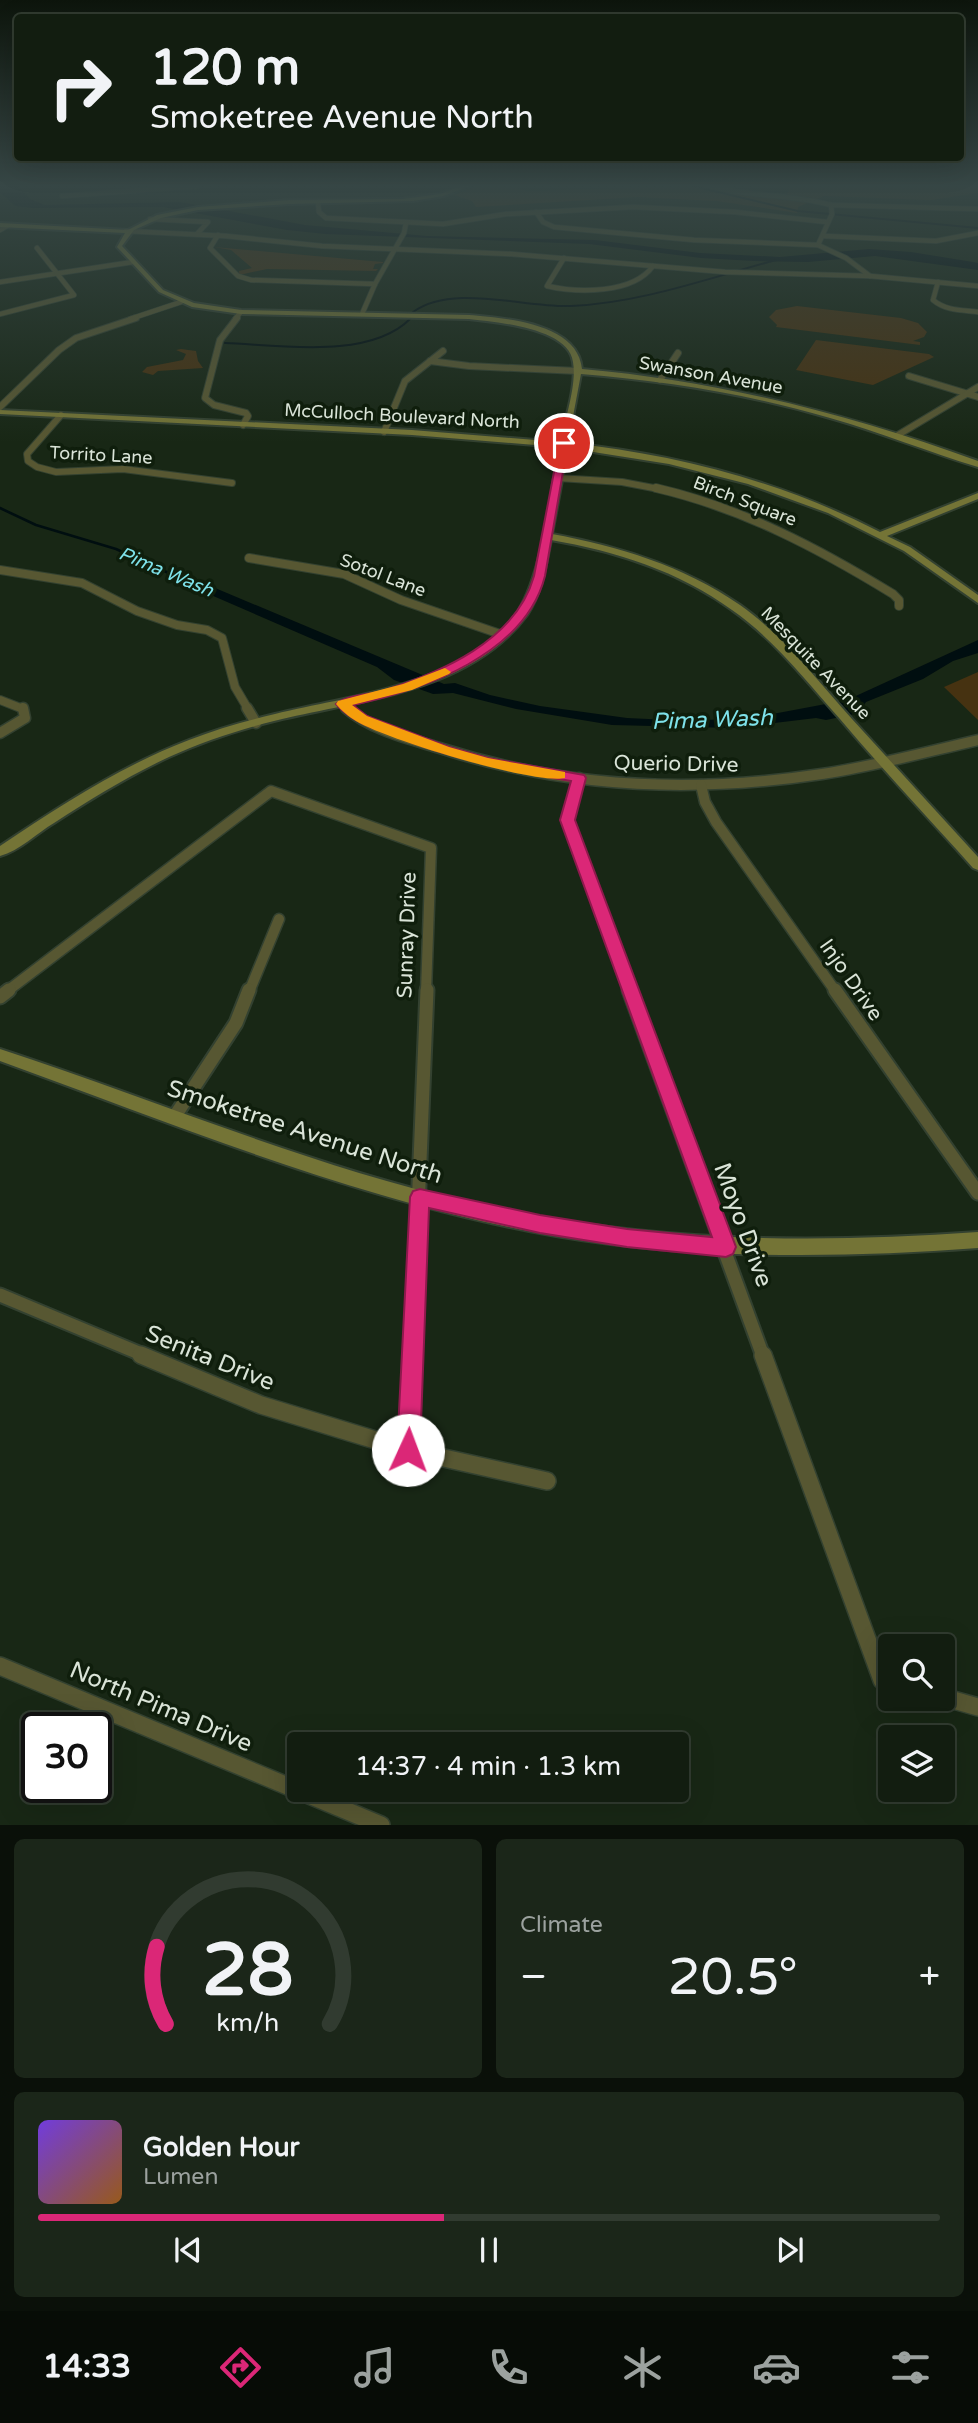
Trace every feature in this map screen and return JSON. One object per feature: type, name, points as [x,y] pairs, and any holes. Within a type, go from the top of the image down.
[{"type":"main road","points":[[0,852],[78,799],[114,779],[189,745],[256,723],[383,695],[436,676],[485,649],[503,635],[528,606],[535,592],[578,371],[578,359],[567,345],[552,335],[522,324],[469,317],[241,312],[181,302],[161,291],[142,271]]},
{"type":"main road","name":"Swanson Avenue","points":[[578,371],[660,380],[800,407],[898,435],[978,464]]},
{"type":"main road","name":"McCulloch Boulevard North","points":[[0,410],[564,443],[642,454],[726,474],[799,499],[880,535],[940,570],[978,600]]},
{"type":"main road","points":[[880,535],[978,496]]},
{"type":"main road","name":"Mesquite Avenue","points":[[547,536],[592,544],[644,560],[685,578],[730,603],[771,636],[978,865]]},
{"type":"main road","name":"Smoketree Avenue North","points":[[0,1055],[330,1171],[420,1197],[540,1224],[627,1238],[726,1247],[821,1250],[978,1240]]},
{"type":"street","points":[[0,314],[74,295],[55,271]]},
{"type":"street","points":[[0,282],[75,271]]},
{"type":"street","points":[[235,271],[242,278],[267,281],[375,284]]},
{"type":"street","points":[[362,314],[382,271]]},
{"type":"street","points":[[556,271],[547,286],[570,289],[617,284],[645,276],[649,271]]},
{"type":"street","points":[[725,271],[793,276],[870,276],[978,286]]},
{"type":"street","points":[[864,271],[870,276]]},
{"type":"street","points":[[938,282],[933,299],[936,304],[978,312]]},
{"type":"street","points":[[0,410],[59,349],[76,338],[181,302]]},
{"type":"street","points":[[241,312],[220,340],[205,389],[207,402],[246,413],[248,416],[243,425]]},
{"type":"street","points":[[384,432],[405,381],[443,351]]},
{"type":"street","points":[[660,380],[678,353]]},
{"type":"street","name":"Swanson Avenue","points":[[430,361],[469,366],[578,371]]},
{"type":"street","points":[[909,376],[978,397]]},
{"type":"street","points":[[898,435],[978,387]]},
{"type":"street","points":[[225,408],[230,414],[225,424]]},
{"type":"street","name":"Torrito Lane","points":[[61,415],[27,454],[28,461],[34,466],[63,472],[120,469],[232,483]]},
{"type":"street","name":"Birch Square","points":[[558,478],[642,484],[748,516],[832,555],[893,594],[899,600],[899,606]]},
{"type":"street","name":"Sotol Lane","points":[[249,558],[344,574],[401,600],[503,635]]},
{"type":"street","points":[[0,570],[82,583],[148,615],[219,635],[235,687],[256,723]]},
{"type":"street","points":[[0,700],[23,706],[25,718],[0,733]]},
{"type":"street","name":"Querio Drive","points":[[342,704],[362,719],[444,750],[519,769],[579,778],[701,785],[803,777],[978,740]]},
{"type":"street","name":"Moyo Drive","points":[[579,778],[567,820],[726,1247],[878,1669]]},
{"type":"street","name":"Injo Drive","points":[[701,785],[705,802],[716,822],[978,1194]]},
{"type":"street","name":"Sunray Drive","points":[[0,998],[271,791],[431,848],[420,1197],[408,1450]]},
{"type":"street","points":[[175,1116],[236,1023],[279,919]]},
{"type":"street","name":"Senita Drive","points":[[0,1295],[261,1405],[408,1450],[547,1481]]},
{"type":"street","name":"North Pima Drive","points":[[0,1666],[380,1825]]},
{"type":"street","points":[[955,1700],[978,1707]]},
{"type":"shaded area","points":[[239,271],[257,271],[239,275]]},
{"type":"shaded area","points":[[797,306],[901,318],[918,323],[927,332],[924,337],[913,341],[920,342],[920,345],[776,327],[769,317],[776,310]]},
{"type":"shaded area","points":[[816,340],[929,354],[934,357],[873,385],[796,370]]},
{"type":"shaded area","points":[[176,350],[196,351],[203,368],[158,371],[153,375],[142,372],[147,367],[183,360],[186,354]]},
{"type":"shaded area","points":[[978,672],[978,720],[944,687]]},
{"type":"water","points":[[169,573],[181,574],[444,684],[455,683],[490,695],[540,706],[627,718],[691,721],[757,717],[847,700],[978,640],[978,653],[953,661],[923,679],[866,702],[859,713],[826,720],[816,718],[733,728],[612,725],[516,709],[453,693],[433,694],[394,680],[377,667],[174,579]]},
{"type":"waterway","points":[[413,312],[429,303],[468,298],[552,306],[597,304],[675,289],[737,271]]},
{"type":"waterway","points":[[225,343],[296,347],[348,345],[392,332],[410,319]]},
{"type":"waterway","name":"Pima Wash","points":[[0,508],[36,525],[116,549],[173,575]]},
{"type":"slow traffic","points":[[445,672],[383,695],[342,704],[362,719],[444,750],[487,762],[560,775]]},
{"type":"route","points":[[408,1450],[420,1197],[540,1224],[627,1238],[726,1247],[567,820],[579,778],[530,771],[444,750],[362,719],[342,704],[408,687],[461,664],[503,635],[519,617],[535,592],[564,443]]}]
